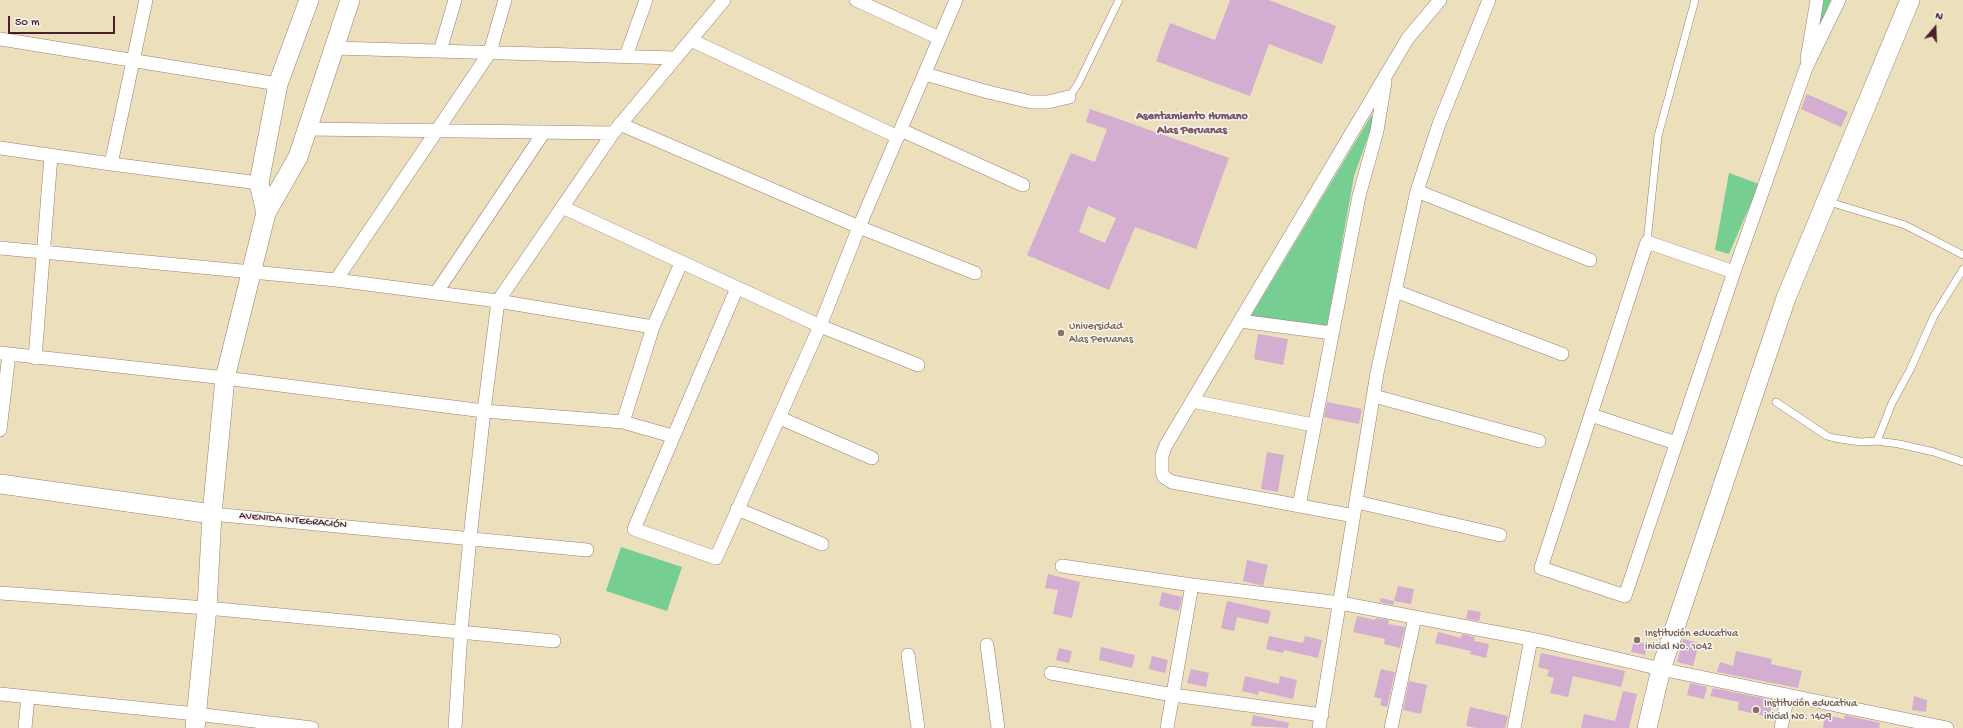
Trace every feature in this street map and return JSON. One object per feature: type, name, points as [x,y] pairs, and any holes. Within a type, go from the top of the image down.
[{"type":"street","points":[[111,164],[146,0]]},
{"type":"street","points":[[266,213],[260,183],[278,84],[309,0]]},
{"type":"street","points":[[195,721],[207,608],[212,514],[225,378],[250,272],[266,213],[298,157],[350,0]]},
{"type":"street","points":[[440,51],[455,0]]},
{"type":"street","points":[[336,280],[490,52],[505,0]]},
{"type":"street","points":[[626,56],[646,0]]},
{"type":"street","points":[[454,728],[470,538],[498,301],[617,128],[724,0]]},
{"type":"street","points":[[856,0],[939,38]]},
{"type":"street","points":[[737,288],[672,436],[634,529],[716,558],[820,326],[859,227],[956,0]]},
{"type":"street","points":[[1354,516],[1172,482],[1164,477],[1161,464],[1166,445],[1385,76],[1408,38],[1440,0]]},
{"type":"street","points":[[1051,673],[1321,722],[1374,396],[1417,191],[1439,124],[1489,0]]},
{"type":"street","points":[[1806,68],[1817,0]]},
{"type":"street","points":[[1734,272],[1646,242],[1541,568],[1625,596],[1734,272],[1806,68],[1839,0]]},
{"type":"street","points":[[1647,728],[1661,669],[1786,298],[1910,0]]},
{"type":"street","points":[[0,39],[278,84]]},
{"type":"street","points":[[691,40],[899,133],[1023,185]]},
{"type":"street","points":[[334,48],[675,58]]},
{"type":"street","points":[[925,74],[988,92],[1031,102],[1048,102],[1068,97]]},
{"type":"street","points":[[1299,506],[1313,425],[1360,189],[1377,131],[1385,76]]},
{"type":"street","points":[[307,129],[436,132],[544,132],[617,128],[975,273]]},
{"type":"street","points":[[436,293],[544,132]]},
{"type":"street","points":[[0,148],[260,183]]},
{"type":"street","points":[[35,358],[51,156]]},
{"type":"street","points":[[1417,191],[1590,260]]},
{"type":"street","points":[[562,207],[820,326],[918,365]]},
{"type":"street","points":[[0,248],[336,280],[498,301],[653,327]]},
{"type":"street","points":[[623,422],[653,327],[682,263]]},
{"type":"street","points":[[1395,291],[1562,354]]},
{"type":"street","points":[[1240,321],[1332,333]]},
{"type":"street","points":[[0,430],[4,353],[35,358],[225,378],[484,411],[623,422],[672,436]]},
{"type":"street","points":[[1374,396],[1539,440]]},
{"type":"street","points":[[1192,401],[1313,425]]},
{"type":"street","points":[[1591,416],[1676,443]]},
{"type":"street","points":[[780,418],[872,458]]},
{"type":"street","name":"AVENIDA INTEGRACIÓN","points":[[0,484],[212,514],[587,550]]},
{"type":"street","points":[[1357,502],[1500,535]]},
{"type":"street","points":[[737,509],[822,544]]},
{"type":"street","points":[[1062,566],[1192,586],[1340,603],[1531,639],[1661,669],[1788,695],[1900,723],[1947,728]]},
{"type":"street","points":[[1168,728],[1192,586]]},
{"type":"street","points":[[0,593],[207,608],[554,641]]},
{"type":"street","points":[[1391,728],[1415,617]]},
{"type":"street","points":[[1514,728],[1531,639]]},
{"type":"street","points":[[987,646],[998,728]]},
{"type":"street","points":[[908,655],[918,728]]},
{"type":"street","points":[[0,694],[195,721],[312,728]]},
{"type":"street","points":[[1781,728],[1788,695]]},
{"type":"street","points":[[25,728],[28,697]]},
{"type":"lane","points":[[1068,97],[1078,84],[1119,0]]},
{"type":"lane","points":[[1646,242],[1658,136],[1695,0]]},
{"type":"lane","points":[[1826,201],[1905,225],[1963,255]]},
{"type":"lane","points":[[1877,441],[1892,403],[1917,357],[1934,316],[1963,269]]},
{"type":"lane","points":[[1776,402],[1827,436],[1860,442],[1877,441],[1934,452],[1963,462]]},
{"type":"green space","points":[[1823,0],[1831,0],[1816,33]]},
{"type":"green space","points":[[1371,116],[1375,117],[1354,176],[1327,327],[1251,316]]},
{"type":"green space","points":[[1729,173],[1759,184],[1729,254],[1715,250]]},
{"type":"green space","points":[[621,547],[682,567],[667,611],[606,591]]},
{"type":"building","points":[[1230,0],[1269,0],[1336,26],[1322,64],[1269,44],[1250,96],[1156,61],[1170,23],[1215,40]]},
{"type":"building","points":[[1807,94],[1848,112],[1841,127],[1801,109]]},
{"type":"building","points":[[1090,109],[1229,158],[1196,249],[1135,227],[1109,290],[1027,255],[1071,153],[1095,162],[1107,129],[1086,122]],"holes":[[[1088,206],[1116,218],[1105,243],[1079,232]]]},
{"type":"building","points":[[1258,334],[1288,339],[1283,365],[1254,359]]},
{"type":"building","points":[[1327,402],[1362,409],[1359,424],[1324,417]]},
{"type":"building","points":[[1267,452],[1284,455],[1278,492],[1261,489]]},
{"type":"building","points":[[1247,560],[1268,565],[1263,586],[1243,581]]},
{"type":"building","points":[[1048,574],[1080,582],[1072,618],[1053,614],[1058,590],[1045,588]]},
{"type":"building","points":[[1398,586],[1414,589],[1411,604],[1394,601]]},
{"type":"building","points":[[1162,592],[1182,597],[1179,611],[1159,606]]},
{"type":"building","points":[[1381,598],[1394,601],[1393,605],[1380,602]]},
{"type":"building","points":[[1227,601],[1271,611],[1268,624],[1237,617],[1234,631],[1221,628]]},
{"type":"building","points":[[1468,610],[1481,612],[1479,621],[1466,619]]},
{"type":"building","points":[[1357,616],[1375,620],[1376,618],[1389,620],[1388,624],[1405,627],[1400,648],[1384,644],[1385,639],[1353,632]]},
{"type":"building","points":[[1438,632],[1461,638],[1462,634],[1475,637],[1474,641],[1489,644],[1486,658],[1470,654],[1471,651],[1435,643]]},
{"type":"building","points":[[1269,636],[1303,643],[1305,636],[1322,640],[1318,658],[1284,650],[1283,653],[1266,649]]},
{"type":"building","points":[[1683,639],[1699,643],[1693,666],[1677,662]]},
{"type":"building","points":[[1634,641],[1648,644],[1645,655],[1631,652]]},
{"type":"building","points":[[1101,647],[1135,655],[1132,668],[1099,660]]},
{"type":"building","points":[[1059,648],[1072,651],[1069,663],[1056,660]]},
{"type":"building","points":[[1736,651],[1772,659],[1771,664],[1802,671],[1798,688],[1717,672],[1720,662],[1733,666]]},
{"type":"building","points":[[1541,653],[1625,671],[1621,687],[1573,676],[1568,697],[1550,693],[1554,678],[1547,676],[1549,670],[1538,667]]},
{"type":"building","points":[[1152,656],[1168,660],[1165,673],[1149,669]]},
{"type":"building","points":[[1191,669],[1209,673],[1206,687],[1187,683]]},
{"type":"building","points":[[1381,669],[1395,672],[1387,707],[1380,705],[1382,699],[1374,697]]},
{"type":"building","points":[[1245,676],[1279,684],[1280,676],[1297,680],[1293,699],[1259,691],[1258,695],[1242,691]]},
{"type":"building","points":[[1409,681],[1427,685],[1421,714],[1403,710]]},
{"type":"building","points":[[1690,683],[1707,687],[1704,699],[1687,695]]},
{"type":"building","points":[[1713,688],[1773,700],[1769,717],[1738,710],[1739,702],[1710,696]]},
{"type":"building","points":[[1623,691],[1637,694],[1629,728],[1581,728],[1584,714],[1615,721]]},
{"type":"building","points":[[1914,696],[1927,700],[1926,712],[1912,710]]},
{"type":"building","points":[[1470,707],[1508,716],[1505,728],[1476,728],[1466,726]]},
{"type":"building","points":[[1253,715],[1289,723],[1288,728],[1251,726]]},
{"type":"building","points":[[1825,715],[1844,719],[1845,715],[1880,723],[1879,728],[1823,728]]},
{"type":"place","name":"Universidad Alas Peruanas","points":[[1061,333]]},
{"type":"place","name":"Institución educativa inicial No. 1042","points":[[1637,640]]},
{"type":"place","name":"Institución educativa inicial No. 1409","points":[[1756,710]]},
{"type":"district","name":"Asentamiento Humano Alas Peruanas","points":[[1192,124]]}]
